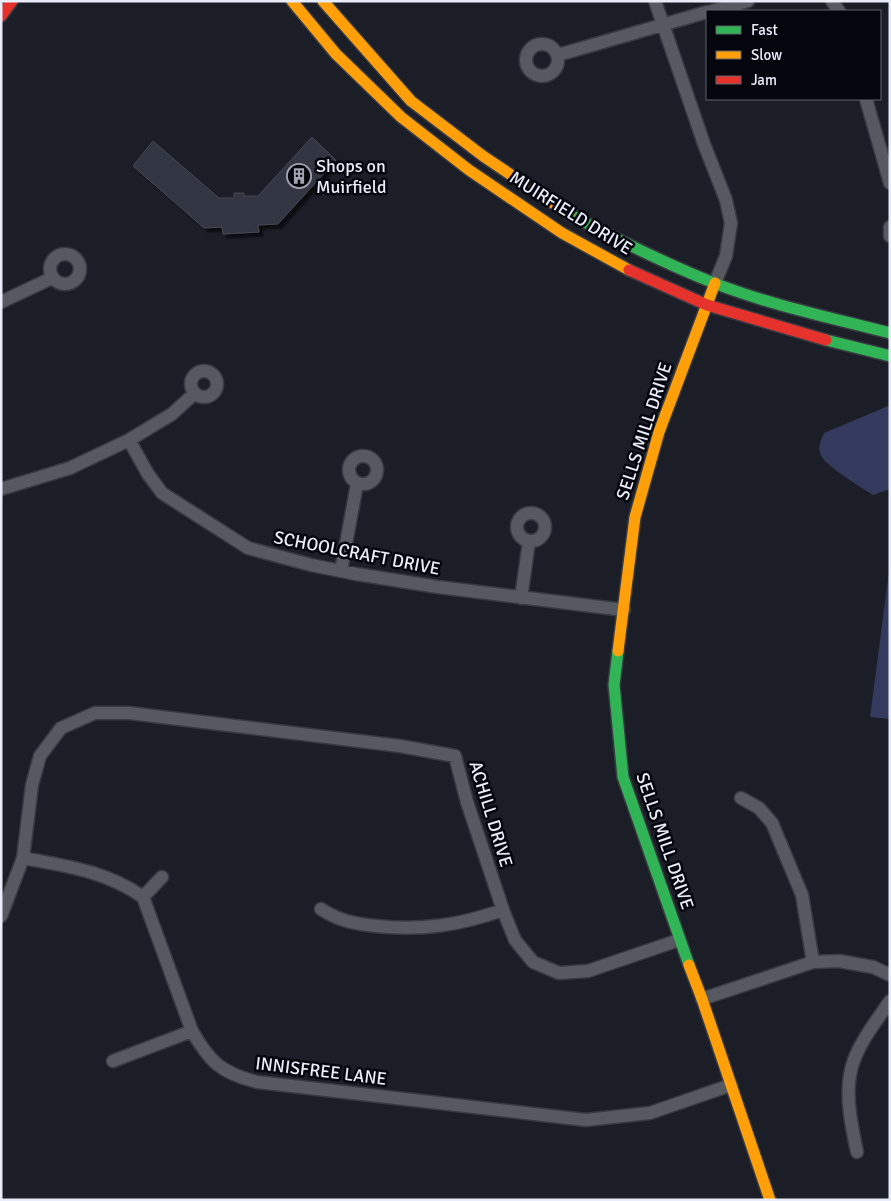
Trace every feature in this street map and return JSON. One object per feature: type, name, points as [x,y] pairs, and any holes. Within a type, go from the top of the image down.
[{"type":"main road","points":[[1,16],[12,1]]},
{"type":"main road","name":"MUIRFIELD DRIVE","points":[[292,1],[336,54],[401,117],[469,170],[562,233],[627,269],[706,304],[802,334],[890,356]]},
{"type":"main road","name":"MUIRFIELD DRIVE","points":[[323,1],[411,101],[483,156],[570,214],[637,249],[716,283],[803,311],[890,333]]},
{"type":"main road","name":"SELLS MILL DRIVE","points":[[716,283],[706,304],[659,432],[638,507],[614,685],[623,777],[679,940],[702,999],[770,1200]]},
{"type":"street","points":[[655,1],[704,144],[726,200],[731,223],[726,256],[716,283]]},
{"type":"street","points":[[716,10],[748,1]]},
{"type":"street","points":[[558,55],[706,12]]},
{"type":"street","points":[[866,100],[890,183]]},
{"type":"street","points":[[890,227],[890,236]]},
{"type":"street","points":[[1,302],[52,278]]},
{"type":"street","points":[[1,489],[70,468],[129,440],[172,414],[194,393]]},
{"type":"street","name":"SCHOOLCRAFT DRIVE","points":[[129,440],[148,474],[162,493],[248,548],[311,565],[438,587],[624,610]]},
{"type":"street","points":[[341,571],[357,484]]},
{"type":"street","points":[[522,598],[528,542]]},
{"type":"street","name":"ACHILL DRIVE","points":[[23,858],[32,785],[40,756],[62,728],[95,713],[139,715],[400,746],[455,756],[467,802],[503,910],[515,940],[533,962],[560,973],[588,971],[679,940]]},
{"type":"street","points":[[741,798],[759,808],[772,823],[802,895],[814,962]]},
{"type":"street","points":[[1,916],[23,858],[93,871],[128,887],[143,897],[162,877]]},
{"type":"street","name":"INNISFREE LANE","points":[[143,897],[192,1031],[204,1051],[216,1065],[238,1077],[257,1082],[586,1120],[650,1113],[731,1085]]},
{"type":"street","points":[[322,909],[351,923],[399,928],[429,928],[486,916],[503,910]]},
{"type":"street","points":[[702,999],[814,962],[848,962],[873,967],[890,976]]},
{"type":"street","points":[[857,1152],[848,1090],[853,1062],[866,1036],[890,1001]]},
{"type":"street","points":[[113,1061],[192,1031]]},
{"type":"shaded area","points":[[888,406],[890,407],[890,489],[873,495],[843,476],[823,458],[819,450],[824,433]]},
{"type":"shaded area","points":[[890,564],[890,719],[870,717]]},
{"type":"building","name":"Shops on Muirfield","points":[[312,137],[336,160],[278,224],[258,225],[259,232],[223,234],[222,227],[204,228],[133,166],[153,141],[219,198],[234,198],[234,193],[244,193],[244,196],[258,196]]},
{"type":"traffic: fast","points":[[569,214],[640,250],[735,291],[779,305],[890,333]]},
{"type":"traffic: fast","points":[[826,340],[890,356]]},
{"type":"traffic: fast","points":[[618,651],[614,685],[623,777],[689,965]]},
{"type":"traffic: slow","points":[[292,1],[336,54],[401,117],[469,170],[562,233],[629,270]]},
{"type":"traffic: slow","points":[[323,1],[411,101],[483,156],[569,214]]},
{"type":"traffic: slow","points":[[618,651],[635,517],[659,432],[715,283]]},
{"type":"traffic: slow","points":[[689,965],[770,1200]]},
{"type":"traffic: jam","points":[[1,16],[12,1]]},
{"type":"traffic: jam","points":[[629,270],[707,305],[826,340]]},
{"type":"place","name":"Shops on Muirfield","points":[[299,176]]}]
